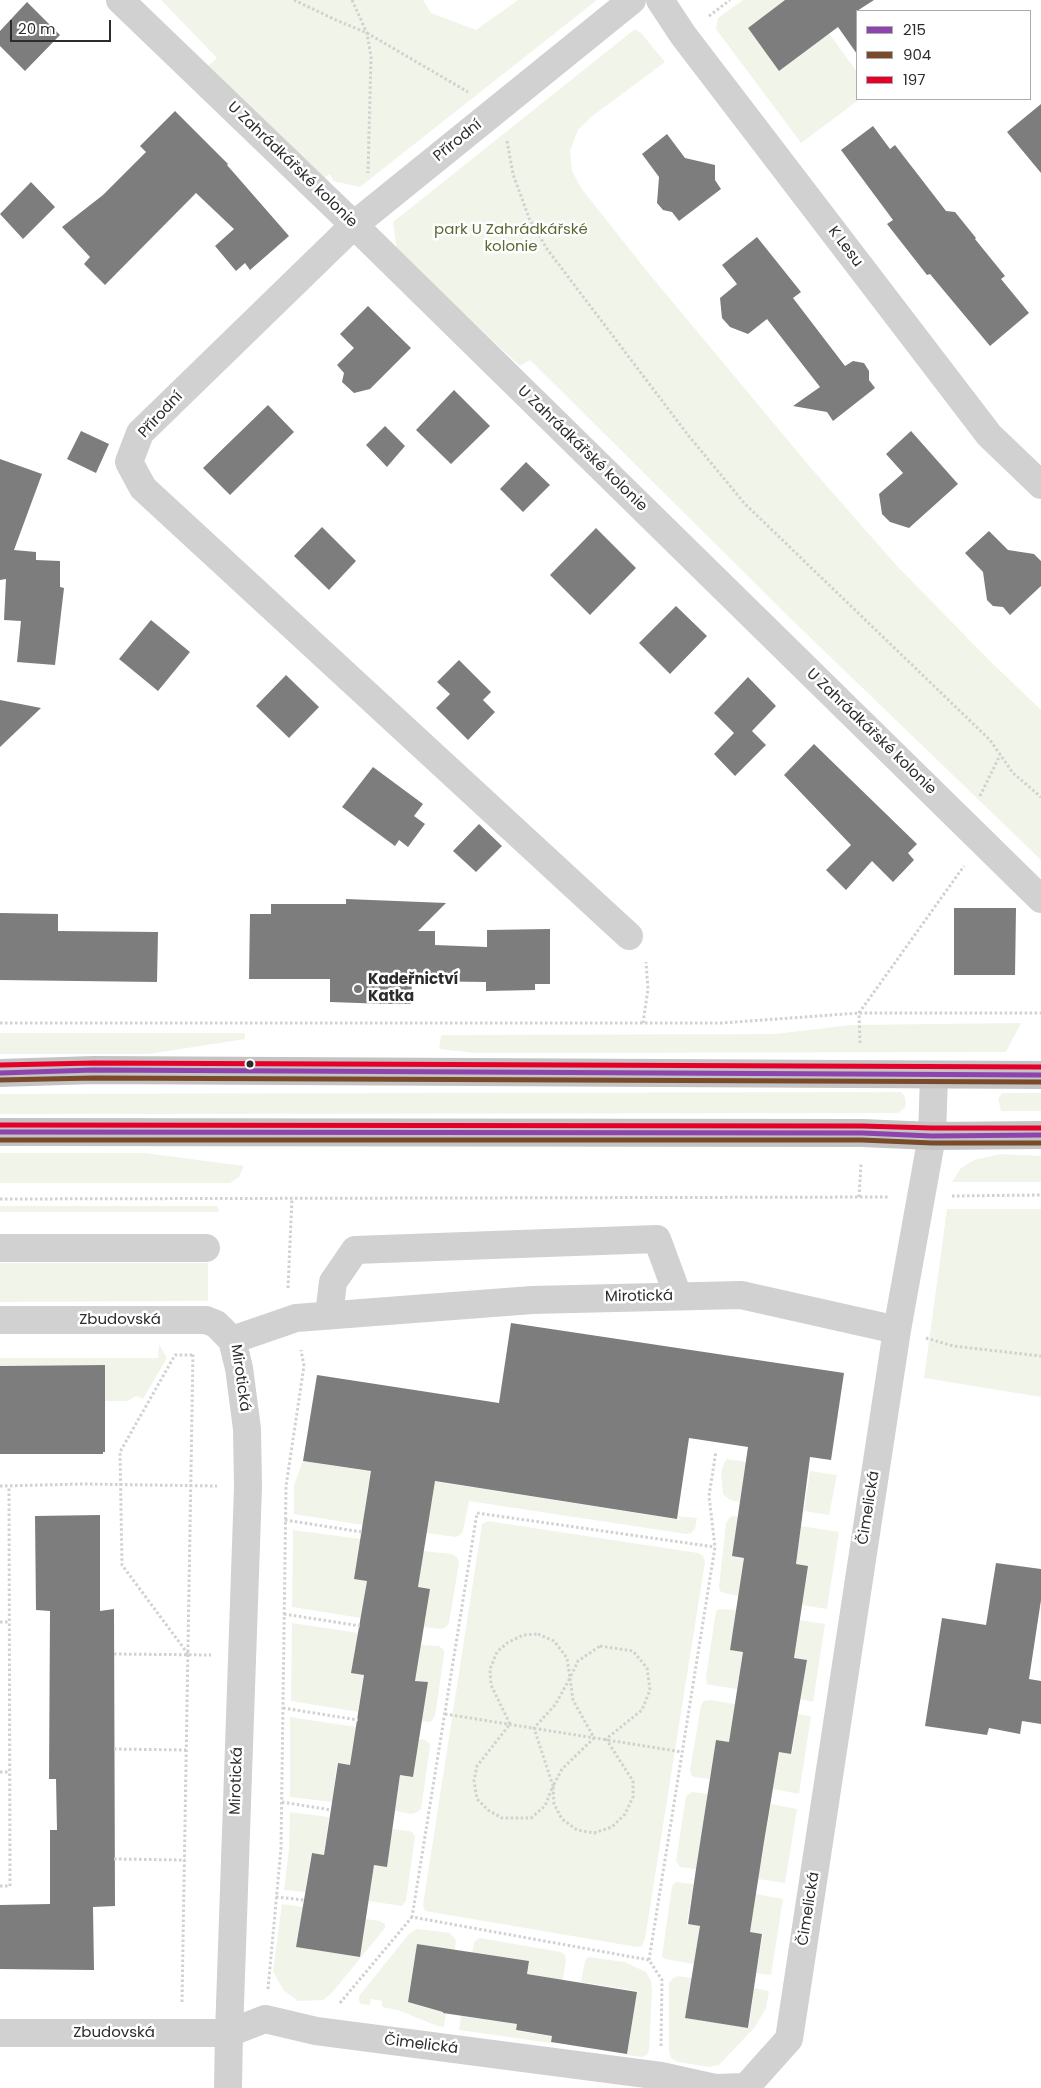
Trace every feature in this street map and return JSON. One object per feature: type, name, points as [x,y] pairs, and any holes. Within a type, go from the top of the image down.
[{"type":"main road","points":[[0,1072],[104,1070],[934,1076],[1041,1075]]},
{"type":"main road","points":[[0,1132],[1041,1135]]},
{"type":"street","name":"U Zahrádkářské kolonie","points":[[120,0],[363,218],[1041,899]]},
{"type":"street","name":"Přírodní","points":[[628,936],[143,488],[129,462],[140,433],[363,218],[498,123],[632,0]]},
{"type":"street","name":"K Lesu","points":[[660,0],[682,35],[989,435],[1041,485]]},
{"type":"street","points":[[932,1136],[934,1076]]},
{"type":"street","name":"Čimelická","points":[[265,2019],[316,2031],[661,2076],[715,2088],[746,2087],[789,2039],[896,1330],[932,1136]]},
{"type":"street","points":[[330,1315],[334,1282],[355,1250],[657,1239],[678,1296]]},
{"type":"street","points":[[0,1248],[206,1248]]},
{"type":"street","name":"Mirotická","points":[[228,2088],[248,1487],[247,1429],[239,1368],[232,1340],[296,1318],[532,1300],[741,1295],[896,1330]]},
{"type":"street","name":"Zbudovská","points":[[0,1320],[206,1320]]},
{"type":"street","points":[[206,1320],[216,1324],[232,1340]]},
{"type":"street","points":[[229,2033],[265,2019]]},
{"type":"street","name":"Zbudovská","points":[[0,2033],[229,2033]]},
{"type":"path","points":[[294,0],[367,33],[475,97],[498,123],[513,174],[529,218],[547,249],[688,435],[745,504],[990,740],[1013,773],[1041,798]]},
{"type":"path","points":[[352,0],[367,33],[371,57],[368,175],[363,218]]},
{"type":"path","points":[[959,818],[978,799],[1000,754]]},
{"type":"path","points":[[860,1051],[859,1013],[982,841]]},
{"type":"path","points":[[628,936],[646,960],[648,989],[643,1023]]},
{"type":"path","points":[[0,1023],[722,1023],[859,1013],[1040,1012]]},
{"type":"path","points":[[859,1197],[861,1162]]},
{"type":"path","points":[[0,1198],[1041,1195]]},
{"type":"path","points":[[265,2019],[281,1848],[286,1486],[304,1366],[296,1318],[288,1292],[292,1198]]},
{"type":"path","points":[[182,2033],[192,1355],[206,1320]]},
{"type":"path","points":[[896,1330],[953,1346],[1041,1356]]},
{"type":"path","points":[[188,1654],[122,1565],[120,1452],[176,1356],[192,1355]]},
{"type":"path","points":[[661,2076],[662,1980],[649,1960],[714,1547],[709,1496],[716,1451]]},
{"type":"path","points":[[0,1486],[190,1484],[248,1487]]},
{"type":"path","points":[[0,1886],[10,1886],[10,1486]]},
{"type":"path","points":[[316,2031],[412,1918],[477,1513],[714,1547]]},
{"type":"path","points":[[285,1520],[362,1532]]},
{"type":"path","points":[[284,1614],[360,1626]]},
{"type":"path","points":[[0,1622],[10,1622]]},
{"type":"path","points":[[510,1724],[491,1686],[490,1669],[497,1652],[507,1643],[523,1634],[538,1634],[554,1641],[567,1658],[573,1700],[594,1738]]},
{"type":"path","points":[[534,1728],[555,1705],[578,1661],[600,1646],[633,1651],[646,1668],[650,1690],[642,1710],[606,1740]]},
{"type":"path","points":[[114,1654],[242,1655]]},
{"type":"path","points":[[283,1708],[358,1720]]},
{"type":"path","points":[[445,1714],[682,1752]]},
{"type":"path","points":[[510,1724],[477,1766],[474,1781],[477,1800],[488,1810],[502,1818],[532,1818],[545,1806],[562,1768],[594,1738]]},
{"type":"path","points":[[534,1728],[553,1786],[554,1804],[562,1819],[577,1830],[594,1833],[612,1827],[625,1814],[633,1797],[633,1782],[606,1740]]},
{"type":"path","points":[[114,1749],[186,1750]]},
{"type":"path","points":[[0,1772],[10,1772]]},
{"type":"path","points":[[282,1802],[331,1810]]},
{"type":"path","points":[[114,1859],[185,1860]]},
{"type":"path","points":[[276,1897],[304,1900]]},
{"type":"path","points":[[412,1918],[649,1960]]},
{"type":"green space","points":[[161,0],[423,0],[431,13],[476,30],[518,0],[597,0],[360,187],[333,181],[330,174],[322,179],[208,66],[217,58]]},
{"type":"green space","points":[[743,0],[805,0],[856,71],[856,100],[859,100],[801,143],[716,29],[718,18]],"holes":[[[784,1],[779,70],[748,28]]]},
{"type":"green space","name":"park U Zahrádkářské kolonie","points":[[635,29],[641,33],[665,62],[591,117],[578,130],[570,151],[572,171],[581,188],[646,270],[811,468],[897,566],[1041,710],[1041,860],[793,621],[530,360],[520,366],[397,252],[393,222]]},
{"type":"green space","points":[[1021,1023],[1006,1052],[474,1053],[439,1049],[441,1035],[774,1034],[851,1025]]},
{"type":"green space","points":[[0,1033],[245,1033],[245,1039],[149,1054],[0,1054]]},
{"type":"green space","points":[[901,1092],[906,1102],[905,1108],[898,1113],[0,1114],[0,1094]]},
{"type":"green space","points":[[1002,1093],[1041,1093],[1041,1111],[1001,1111],[998,1099]]},
{"type":"green space","points":[[0,1153],[145,1153],[244,1166],[239,1177],[230,1183],[0,1183]]},
{"type":"green space","points":[[1000,1154],[1041,1156],[1041,1182],[952,1182],[961,1168],[974,1160]]},
{"type":"green space","points":[[0,1206],[217,1206],[219,1212],[0,1212]]},
{"type":"green space","points":[[947,1209],[1041,1209],[1041,1397],[924,1378]]},
{"type":"green space","points":[[0,1263],[208,1263],[208,1301],[0,1302]]},
{"type":"green space","points":[[159,1344],[167,1358],[143,1399],[136,1396],[128,1401],[105,1401],[104,1365],[0,1366],[0,1358],[158,1358]]},
{"type":"green space","points":[[727,1459],[746,1462],[740,1502],[730,1500],[723,1494],[721,1473]]},
{"type":"green space","points":[[303,1461],[381,1473],[379,1487],[368,1485],[363,1525],[294,1514],[294,1485]]},
{"type":"green space","points":[[810,1471],[837,1475],[829,1515],[804,1511]]},
{"type":"green space","points":[[414,1478],[681,1520],[677,1516],[697,1518],[695,1529],[691,1533],[686,1534],[469,1501],[463,1531],[460,1535],[456,1537],[426,1533]]},
{"type":"green space","points":[[733,1516],[738,1517],[732,1556],[744,1558],[739,1596],[724,1593],[720,1591],[719,1587],[726,1523]]},
{"type":"green space","points":[[488,1521],[698,1553],[703,1556],[705,1562],[645,1939],[642,1946],[637,1947],[425,1911],[423,1905],[482,1524]]},
{"type":"green space","points":[[801,1526],[839,1532],[827,1609],[801,1605],[808,1566],[796,1564]]},
{"type":"green space","points":[[293,1530],[361,1539],[367,1581],[361,1618],[292,1607]]},
{"type":"green space","points":[[423,1551],[452,1554],[457,1557],[459,1563],[449,1623],[445,1628],[424,1627],[430,1589],[418,1587]]},
{"type":"green space","points":[[719,1609],[737,1610],[730,1650],[743,1652],[737,1689],[707,1684],[706,1677],[716,1611]]},
{"type":"green space","points":[[799,1620],[825,1624],[813,1702],[800,1699],[807,1660],[794,1658]]},
{"type":"green space","points":[[292,1623],[359,1633],[364,1675],[358,1712],[291,1701]]},
{"type":"green space","points":[[421,1645],[439,1646],[444,1650],[435,1716],[432,1721],[428,1722],[421,1721],[428,1683],[415,1681]]},
{"type":"green space","points":[[704,1701],[735,1704],[729,1742],[716,1740],[710,1779],[694,1777],[691,1775],[690,1770],[701,1705]]},
{"type":"green space","points":[[798,1714],[811,1716],[799,1794],[773,1789],[779,1752],[792,1754]]},
{"type":"green space","points":[[290,1717],[356,1727],[350,1765],[337,1763],[332,1802],[290,1797]]},
{"type":"green space","points":[[419,1739],[426,1740],[430,1744],[421,1809],[412,1814],[395,1811],[400,1775],[413,1777]]},
{"type":"green space","points":[[692,1792],[708,1794],[696,1869],[680,1867],[676,1861],[686,1796]]},
{"type":"green space","points":[[771,1804],[797,1809],[785,1883],[758,1879]]},
{"type":"green space","points":[[290,1812],[329,1817],[324,1855],[311,1853],[305,1892],[284,1890],[289,1849]]},
{"type":"green space","points":[[392,1829],[409,1831],[415,1837],[406,1901],[402,1906],[368,1901],[374,1865]]},
{"type":"green space","points":[[676,1882],[694,1884],[687,1924],[700,1926],[694,1964],[665,1959],[662,1956],[672,1886]]},
{"type":"green space","points":[[756,1894],[783,1899],[771,1975],[756,1973],[763,1934],[750,1932]]},
{"type":"green space","points":[[282,1904],[303,1907],[296,1947],[360,1957],[366,1919],[380,1921],[385,1924],[385,1928],[331,1994],[323,2000],[298,2001],[283,1990],[273,1971]]},
{"type":"green space","points":[[417,1929],[450,1933],[456,1940],[455,1950],[417,1944],[408,2001],[444,2007],[443,2013],[446,2014],[444,2027],[398,2010],[382,2007],[382,2001],[371,1999],[370,2005],[361,2004],[359,2001],[359,1996],[409,1934]]},
{"type":"green space","points":[[480,1938],[561,1952],[565,1955],[566,1959],[563,1980],[527,1974],[529,1961],[472,1953],[474,1943]]},
{"type":"green space","points":[[588,1957],[625,1962],[646,1972],[651,1981],[652,1990],[649,2050],[647,2055],[641,2057],[627,2055],[637,1991],[581,1982],[585,1961]]},
{"type":"green space","points":[[678,1976],[692,1978],[685,2018],[749,2028],[754,1988],[769,1991],[766,2008],[755,2027],[719,2065],[709,2067],[678,2062],[671,2058],[669,2051],[669,1983]]},
{"type":"green space","points":[[461,2016],[517,2024],[516,2031],[552,2036],[551,2043],[459,2030]]},
{"type":"building","points":[[785,0],[874,0],[856,10],[856,53],[838,27],[779,71],[748,28]]},
{"type":"building","points":[[27,2],[60,35],[25,71],[0,46],[0,31]]},
{"type":"building","points":[[1041,104],[1041,173],[1007,132]]},
{"type":"building","points":[[175,111],[228,164],[289,236],[250,270],[245,263],[236,271],[215,246],[234,229],[196,193],[105,285],[84,264],[90,257],[62,227],[103,195],[146,152],[140,146]]},
{"type":"building","points":[[873,126],[890,149],[895,145],[946,211],[955,212],[1005,276],[1001,279],[1029,313],[990,346],[930,274],[927,275],[887,224],[893,220],[841,150]]},
{"type":"building","points":[[667,134],[685,158],[715,165],[715,180],[721,189],[679,221],[672,212],[663,210],[657,203],[659,177],[642,154]]},
{"type":"building","points":[[31,182],[55,207],[23,239],[0,214]]},
{"type":"building","points":[[757,237],[801,292],[793,298],[845,366],[853,361],[864,363],[869,371],[869,380],[875,388],[833,421],[827,412],[793,406],[820,387],[767,319],[748,334],[730,327],[722,318],[720,298],[737,284],[722,265]]},
{"type":"building","points":[[368,306],[411,348],[370,389],[354,393],[342,382],[344,373],[337,365],[354,348],[340,334]]},
{"type":"building","points":[[454,390],[490,426],[451,464],[416,430]]},
{"type":"building","points":[[268,405],[294,432],[230,495],[203,468]]},
{"type":"building","points":[[385,426],[405,446],[387,467],[366,445]]},
{"type":"building","points":[[81,431],[109,444],[96,473],[67,459]]},
{"type":"building","points":[[911,431],[958,484],[909,528],[890,522],[882,514],[879,494],[903,473],[886,454]]},
{"type":"building","points":[[0,459],[42,474],[14,550],[36,552],[36,560],[60,561],[60,587],[64,588],[55,665],[17,662],[21,621],[4,620],[6,579],[0,580]]},
{"type":"building","points":[[526,462],[550,485],[523,512],[500,489]]},
{"type":"building","points":[[322,527],[356,561],[329,590],[294,556]]},
{"type":"building","points":[[596,528],[636,568],[590,615],[550,575]]},
{"type":"building","points":[[989,531],[1008,550],[1034,554],[1041,561],[1041,586],[1010,615],[1003,607],[993,606],[987,600],[983,572],[965,553]]},
{"type":"building","points":[[676,606],[707,636],[670,674],[639,643]]},
{"type":"building","points":[[151,620],[190,652],[158,691],[119,659]]},
{"type":"building","points":[[459,660],[491,692],[483,700],[495,712],[468,740],[436,708],[450,694],[437,682]]},
{"type":"building","points":[[286,675],[319,707],[289,738],[256,706]]},
{"type":"building","points":[[748,677],[776,706],[752,731],[766,745],[735,776],[714,754],[734,733],[714,713]]},
{"type":"building","points":[[0,700],[41,708],[0,747]]},
{"type":"building","points":[[814,744],[917,844],[908,853],[914,860],[893,882],[872,861],[846,890],[826,870],[851,845],[784,775]]},
{"type":"building","points":[[373,767],[423,804],[414,816],[425,824],[408,847],[399,840],[395,846],[342,807]]},
{"type":"building","points":[[479,824],[502,846],[476,872],[453,851]]},
{"type":"building","points":[[346,899],[446,903],[418,931],[435,931],[435,945],[487,947],[487,930],[550,929],[550,984],[535,984],[535,990],[486,991],[486,982],[412,981],[411,1004],[387,1004],[330,1002],[330,979],[249,979],[250,914],[271,914],[271,904],[346,904]]},
{"type":"building","points":[[954,908],[1016,908],[1015,975],[954,975]]},
{"type":"building","points":[[0,913],[58,914],[58,931],[158,932],[157,982],[0,980]]},
{"type":"building","points":[[511,1323],[844,1373],[831,1460],[810,1457],[796,1564],[808,1566],[794,1658],[807,1660],[791,1754],[779,1752],[764,1842],[750,1932],[762,1934],[748,2028],[685,2018],[700,1926],[688,1924],[716,1740],[729,1742],[743,1652],[730,1650],[744,1558],[732,1556],[748,1447],[689,1438],[677,1519],[435,1481],[418,1587],[430,1589],[415,1681],[428,1682],[413,1777],[400,1775],[387,1867],[374,1865],[360,1957],[296,1947],[312,1853],[324,1855],[338,1763],[350,1765],[364,1675],[351,1673],[367,1581],[354,1579],[371,1471],[303,1461],[317,1375],[499,1403]]},
{"type":"building","points":[[105,1365],[105,1452],[103,1454],[0,1454],[0,1366]]},
{"type":"building","points":[[100,1515],[100,1611],[114,1609],[115,1906],[93,1907],[94,1970],[0,1969],[0,1905],[50,1904],[50,1830],[57,1830],[56,1779],[49,1779],[50,1611],[36,1610],[35,1516]]},
{"type":"building","points":[[996,1563],[1041,1569],[1041,1600],[1029,1679],[1041,1681],[1041,1724],[1022,1721],[1020,1734],[989,1728],[987,1735],[925,1726],[942,1618],[986,1625]]},
{"type":"building","points":[[417,1944],[529,1961],[527,1974],[637,1992],[627,2054],[551,2042],[552,2036],[516,2030],[517,2024],[443,2013],[408,2002]]},
{"type":"transit line","name":"197","points":[[0,1065],[94,1063],[1041,1067]]},
{"type":"transit line","name":"215","points":[[0,1073],[94,1070],[1041,1075]]},
{"type":"transit line","name":"904","points":[[0,1080],[94,1078],[1041,1082]]},
{"type":"transit line","name":"197","points":[[0,1125],[1041,1128]]},
{"type":"transit line","name":"215","points":[[0,1132],[1041,1135]]},
{"type":"transit line","name":"904","points":[[0,1140],[862,1140],[932,1143],[1041,1143]]},
{"type":"place","name":"Kadeřnictví Katka","points":[[358,989]]}]
